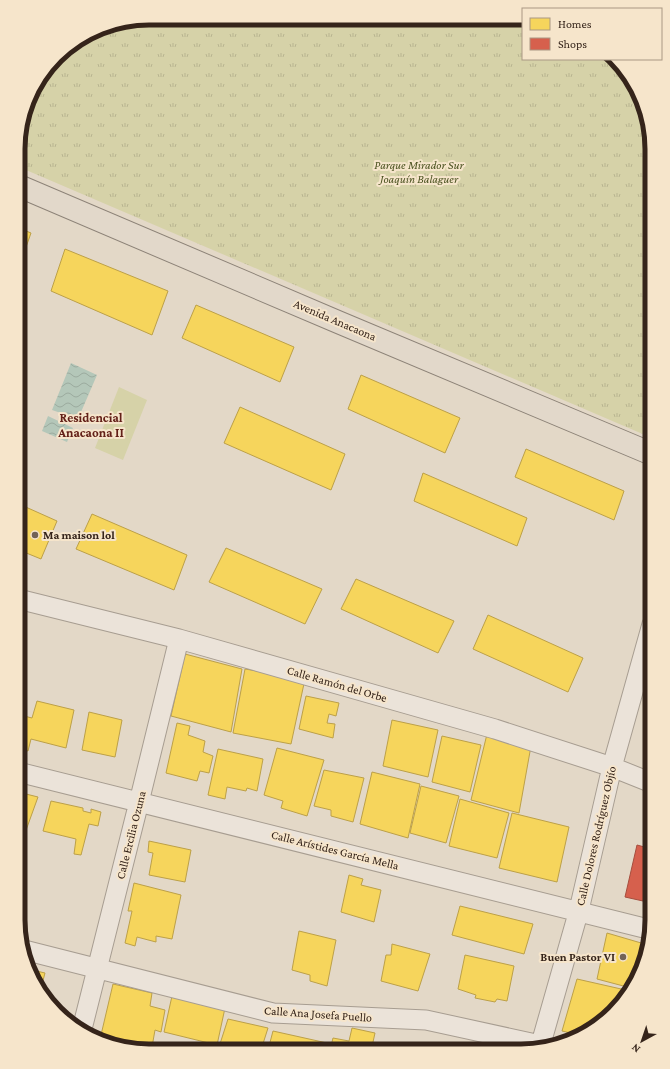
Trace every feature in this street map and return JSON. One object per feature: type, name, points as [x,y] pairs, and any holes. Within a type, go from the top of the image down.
[{"type":"main road","name":"Avenida Anacaona","points":[[25,189],[645,451]]},
{"type":"street","name":"Calle Ramón del Orbe","points":[[25,601],[179,639],[495,729],[612,767],[645,780]]},
{"type":"street","name":"Calle Ercilia Ozuna","points":[[83,1024],[179,639]]},
{"type":"street","name":"Calle Dolores Rodríguez Objío","points":[[543,1042],[579,910],[612,767],[645,649]]},
{"type":"street","name":"Calle Arístides García Mella","points":[[25,774],[579,910],[645,928]]},
{"type":"street","name":"Calle Ana Josefa Puello","points":[[29,951],[272,1013],[426,1020],[532,1044]]},
{"type":"green space","name":"Parque Mirador Sur Joaquín Balaguer","points":[[141,25],[522,25],[522,60],[608,60],[628,87],[636,102],[644,133],[645,435],[25,170],[26,133],[29,117],[34,102],[46,80],[67,56],[87,42],[102,34],[125,27]]},
{"type":"green space","points":[[119,387],[147,400],[123,460],[95,448]]},
{"type":"water","points":[[71,363],[97,375],[78,419],[52,410]]},
{"type":"water","points":[[48,416],[73,428],[67,442],[42,431]]},
{"type":"building: Homes","points":[[25,230],[31,233],[25,250]]},
{"type":"building: Homes","points":[[65,249],[168,291],[152,335],[51,291]]},
{"type":"building: Homes","points":[[196,305],[294,347],[280,382],[182,338]]},
{"type":"building: Homes","points":[[361,375],[460,418],[445,453],[348,409]]},
{"type":"building: Homes","points":[[240,407],[345,454],[331,490],[224,443]]},
{"type":"building: Homes","points":[[526,449],[624,491],[614,520],[515,477]]},
{"type":"building: Homes","points":[[423,473],[527,518],[517,546],[414,501]]},
{"type":"building: Homes","name":"Ma maison lol","points":[[25,507],[57,521],[41,559],[25,552]]},
{"type":"building: Homes","points":[[92,514],[187,555],[174,590],[76,549]]},
{"type":"building: Homes","points":[[226,548],[322,589],[305,624],[209,582]]},
{"type":"building: Homes","points":[[356,579],[454,621],[438,653],[341,609]]},
{"type":"building: Homes","points":[[488,615],[583,658],[568,692],[473,649]]},
{"type":"building: Homes","points":[[185,654],[242,669],[231,732],[171,716]]},
{"type":"building: Homes","points":[[245,669],[305,679],[291,744],[233,733]]},
{"type":"building: Homes","points":[[306,696],[339,703],[336,716],[329,714],[327,723],[335,724],[333,738],[299,729]]},
{"type":"building: Homes","points":[[37,701],[74,710],[66,748],[31,739],[28,751],[25,750],[25,716],[32,718]]},
{"type":"building: Homes","points":[[89,712],[122,720],[115,757],[82,750]]},
{"type":"building: Homes","points":[[392,720],[438,730],[428,777],[383,766]]},
{"type":"building: Homes","points":[[177,723],[190,726],[188,735],[205,741],[203,752],[213,756],[209,773],[200,771],[197,781],[166,773]]},
{"type":"building: Homes","points":[[487,734],[531,746],[519,813],[471,800]]},
{"type":"building: Homes","points":[[442,736],[481,745],[470,792],[432,782]]},
{"type":"building: Homes","points":[[277,748],[324,760],[307,816],[281,808],[283,801],[264,795]]},
{"type":"building: Homes","points":[[218,749],[263,759],[257,791],[247,788],[246,791],[227,787],[225,799],[208,795]]},
{"type":"building: Homes","points":[[324,770],[364,778],[353,822],[331,816],[331,810],[314,806]]},
{"type":"building: Homes","points":[[372,772],[420,784],[408,838],[360,824]]},
{"type":"building: Homes","points":[[421,786],[459,796],[446,843],[410,833]]},
{"type":"building: Homes","points":[[25,794],[38,797],[25,833]]},
{"type":"building: Homes","points":[[460,799],[509,813],[497,858],[449,846]]},
{"type":"building: Homes","points":[[51,801],[83,808],[83,811],[91,813],[91,809],[101,812],[98,826],[89,824],[81,855],[74,854],[76,839],[43,831]]},
{"type":"building: Homes","points":[[512,813],[569,827],[557,882],[499,868]]},
{"type":"building: Homes","points":[[149,841],[191,850],[185,882],[149,875],[153,853],[148,852]]},
{"type":"building: Homes","points":[[349,875],[363,879],[361,885],[381,890],[374,922],[341,912]]},
{"type":"building: Homes","points":[[134,883],[181,895],[172,939],[156,936],[156,942],[137,937],[135,946],[125,943],[132,911],[128,911]]},
{"type":"building: Homes","points":[[460,906],[533,924],[524,954],[452,935]]},
{"type":"building: Homes","points":[[299,931],[336,940],[327,986],[310,981],[310,975],[292,970]]},
{"type":"building: Homes","name":"Buen Pastor VI","points":[[607,933],[643,944],[632,975],[625,987],[597,979]]},
{"type":"building: Homes","points":[[392,944],[430,954],[418,991],[381,981],[386,955],[391,955]]},
{"type":"building: Homes","points":[[465,955],[514,966],[507,1001],[497,999],[495,1002],[475,998],[476,995],[458,989]]},
{"type":"building: Homes","points":[[36,971],[45,973],[42,983]]},
{"type":"building: Homes","points":[[577,979],[624,990],[609,1008],[583,1027],[571,1033],[562,1031]]},
{"type":"building: Homes","points":[[113,984],[152,993],[150,1006],[165,1010],[161,1032],[155,1030],[153,1044],[136,1043],[101,1035]]},
{"type":"building: Homes","points":[[172,996],[225,1008],[217,1044],[164,1032]]},
{"type":"building: Homes","points":[[228,1019],[268,1028],[263,1044],[220,1044]]},
{"type":"building: Homes","points":[[352,1028],[375,1033],[373,1044],[332,1044],[333,1038],[349,1041]]},
{"type":"building: Homes","points":[[273,1031],[327,1043],[327,1044],[270,1044]]},
{"type":"building: Shops","points":[[637,845],[645,847],[645,901],[625,897]]},
{"type":"place","name":"Ma maison lol","points":[[35,535]]},
{"type":"place","name":"Buen Pastor VI","points":[[623,957]]},
{"type":"district","name":"Residencial Anacaona II","points":[[91,424]]}]
